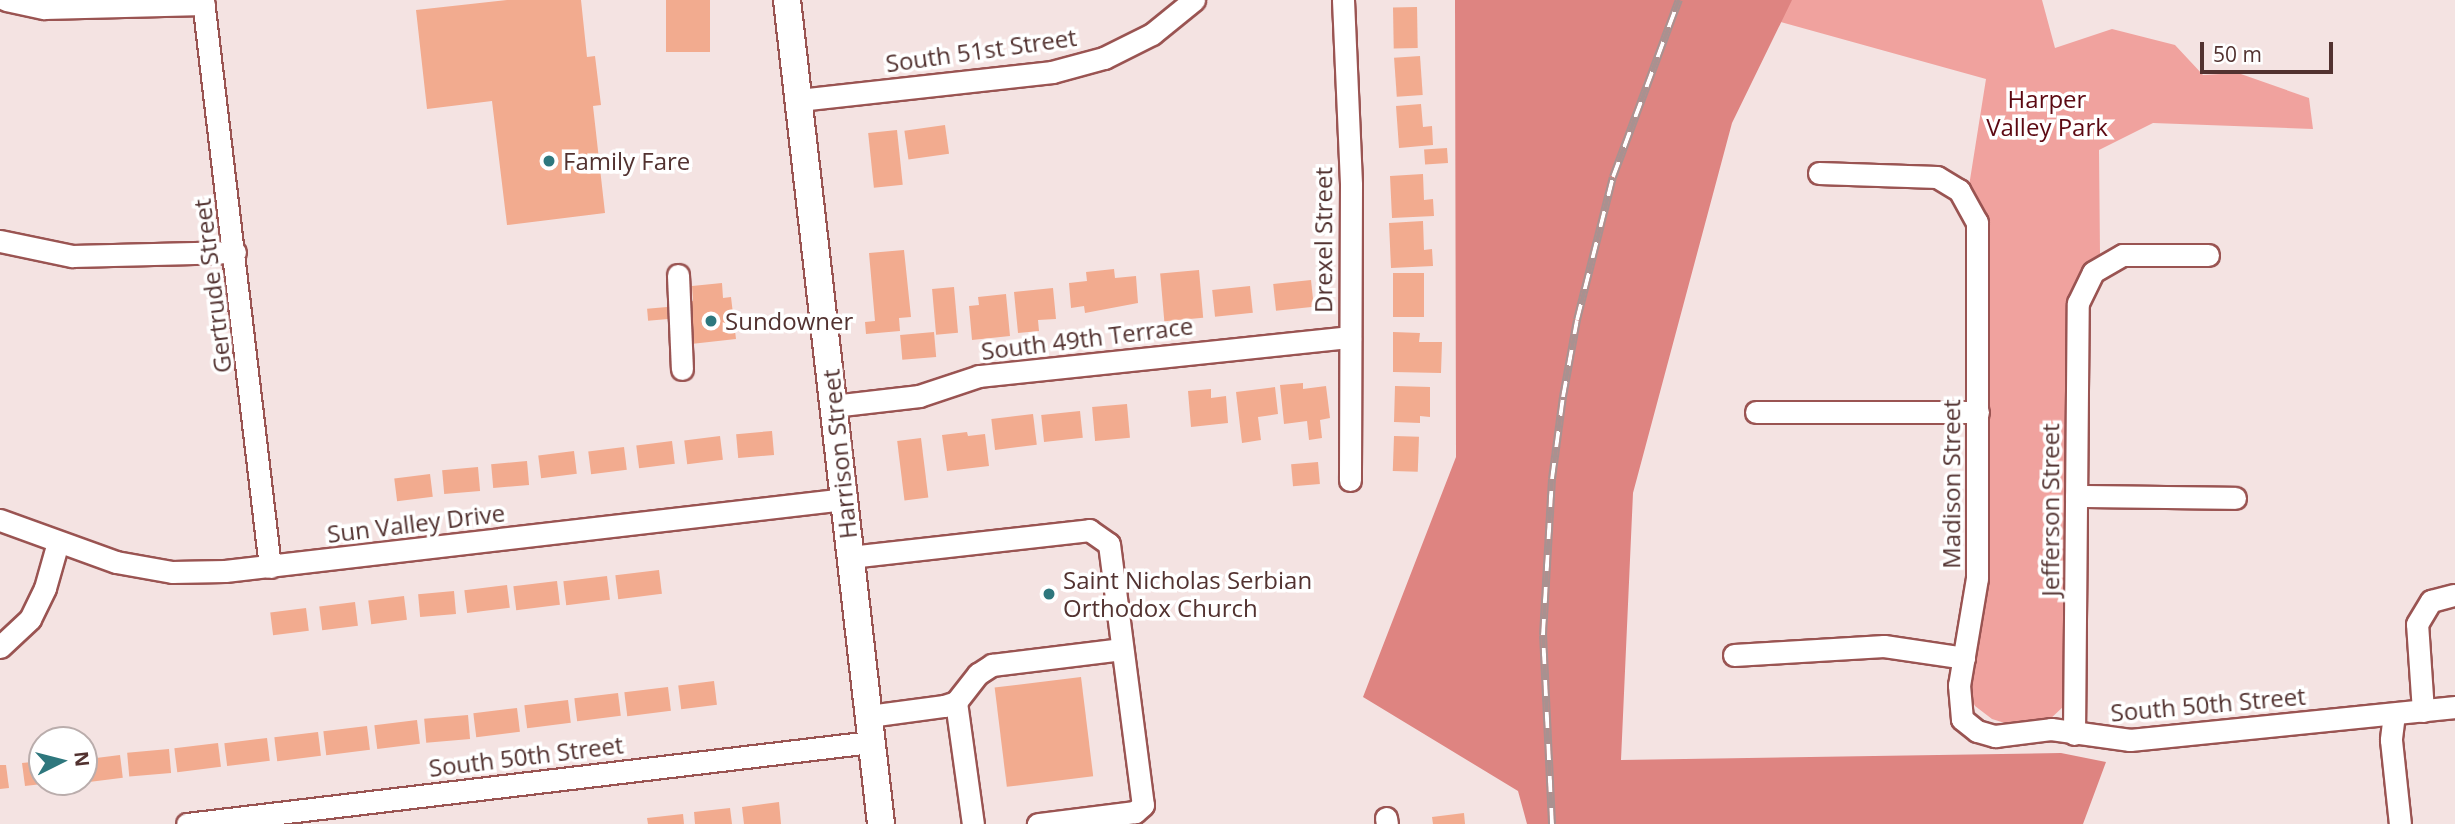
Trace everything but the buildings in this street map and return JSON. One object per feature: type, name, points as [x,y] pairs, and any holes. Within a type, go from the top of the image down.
[{"type":"main road","name":"Harrison Street","points":[[787,0],[881,824]]},
{"type":"street","points":[[6,0],[44,8],[204,2]]},
{"type":"street","name":"South 51st Street","points":[[799,100],[1078,65],[1132,46],[1194,0]]},
{"type":"street","name":"Drexel Street","points":[[1343,0],[1351,185],[1350,480]]},
{"type":"street","name":"Gertrude Street","points":[[204,2],[270,567]]},
{"type":"street","name":"Madison Street","points":[[1819,173],[1937,177],[1959,190],[1972,207],[1979,239],[1977,578],[1959,698],[1962,719],[1969,724]]},
{"type":"street","points":[[0,241],[72,256],[235,252]]},
{"type":"street","name":"Jefferson Street","points":[[2074,734],[2078,303],[2082,288],[2093,272],[2123,255],[2208,255]]},
{"type":"street","points":[[678,275],[682,369]]},
{"type":"street","name":"South 49th Terrace","points":[[833,406],[919,396],[979,376],[1350,337]]},
{"type":"street","points":[[1756,412],[1978,412]]},
{"type":"street","points":[[2077,496],[2235,498]]},
{"type":"street","name":"Sun Valley Drive","points":[[0,520],[116,562],[172,572],[270,567],[844,499]]},
{"type":"street","points":[[850,557],[1089,530],[1109,544],[1143,805],[1135,812],[1038,824]]},
{"type":"street","points":[[0,647],[30,619],[45,588],[58,542]]},
{"type":"street","points":[[2423,711],[2417,624],[2431,601],[2454,595]]},
{"type":"street","points":[[1734,655],[1884,646],[1964,658]]},
{"type":"street","points":[[973,824],[956,702],[978,674],[992,665],[1122,649]]},
{"type":"street","name":"South 50th Street","points":[[187,824],[870,729],[956,702]]},
{"type":"street","name":"South 50th Street","points":[[1969,724],[1996,736],[2051,729],[2130,740],[2455,707]]},
{"type":"street","points":[[2394,714],[2391,740],[2400,824]]},
{"type":"green space","name":"Harper Valley Park","points":[[1771,0],[2042,0],[2055,48],[2112,29],[2175,45],[2203,75],[2238,73],[2309,98],[2313,129],[2153,123],[2099,150],[2100,254],[2075,281],[2066,312],[2064,706],[2049,720],[2008,724],[1992,719],[1975,706],[1969,694],[1987,574],[1989,232],[1985,212],[1969,186],[1986,79],[1763,17]]},
{"type":"shaded area","points":[[1455,0],[1792,0],[1732,123],[1633,493],[1621,760],[2061,753],[2106,762],[2083,824],[1527,824],[1518,791],[1363,697],[1456,457]]},
{"type":"railway","points":[[1552,824],[1543,635],[1552,479],[1563,397],[1577,320],[1613,177],[1679,0]]},
{"type":"place","name":"Family Fare","points":[[549,161]]},
{"type":"place","name":"Sundowner","points":[[711,321]]},
{"type":"place","name":"Saint Nicholas Serbian Orthodox Church","points":[[1049,594]]}]
